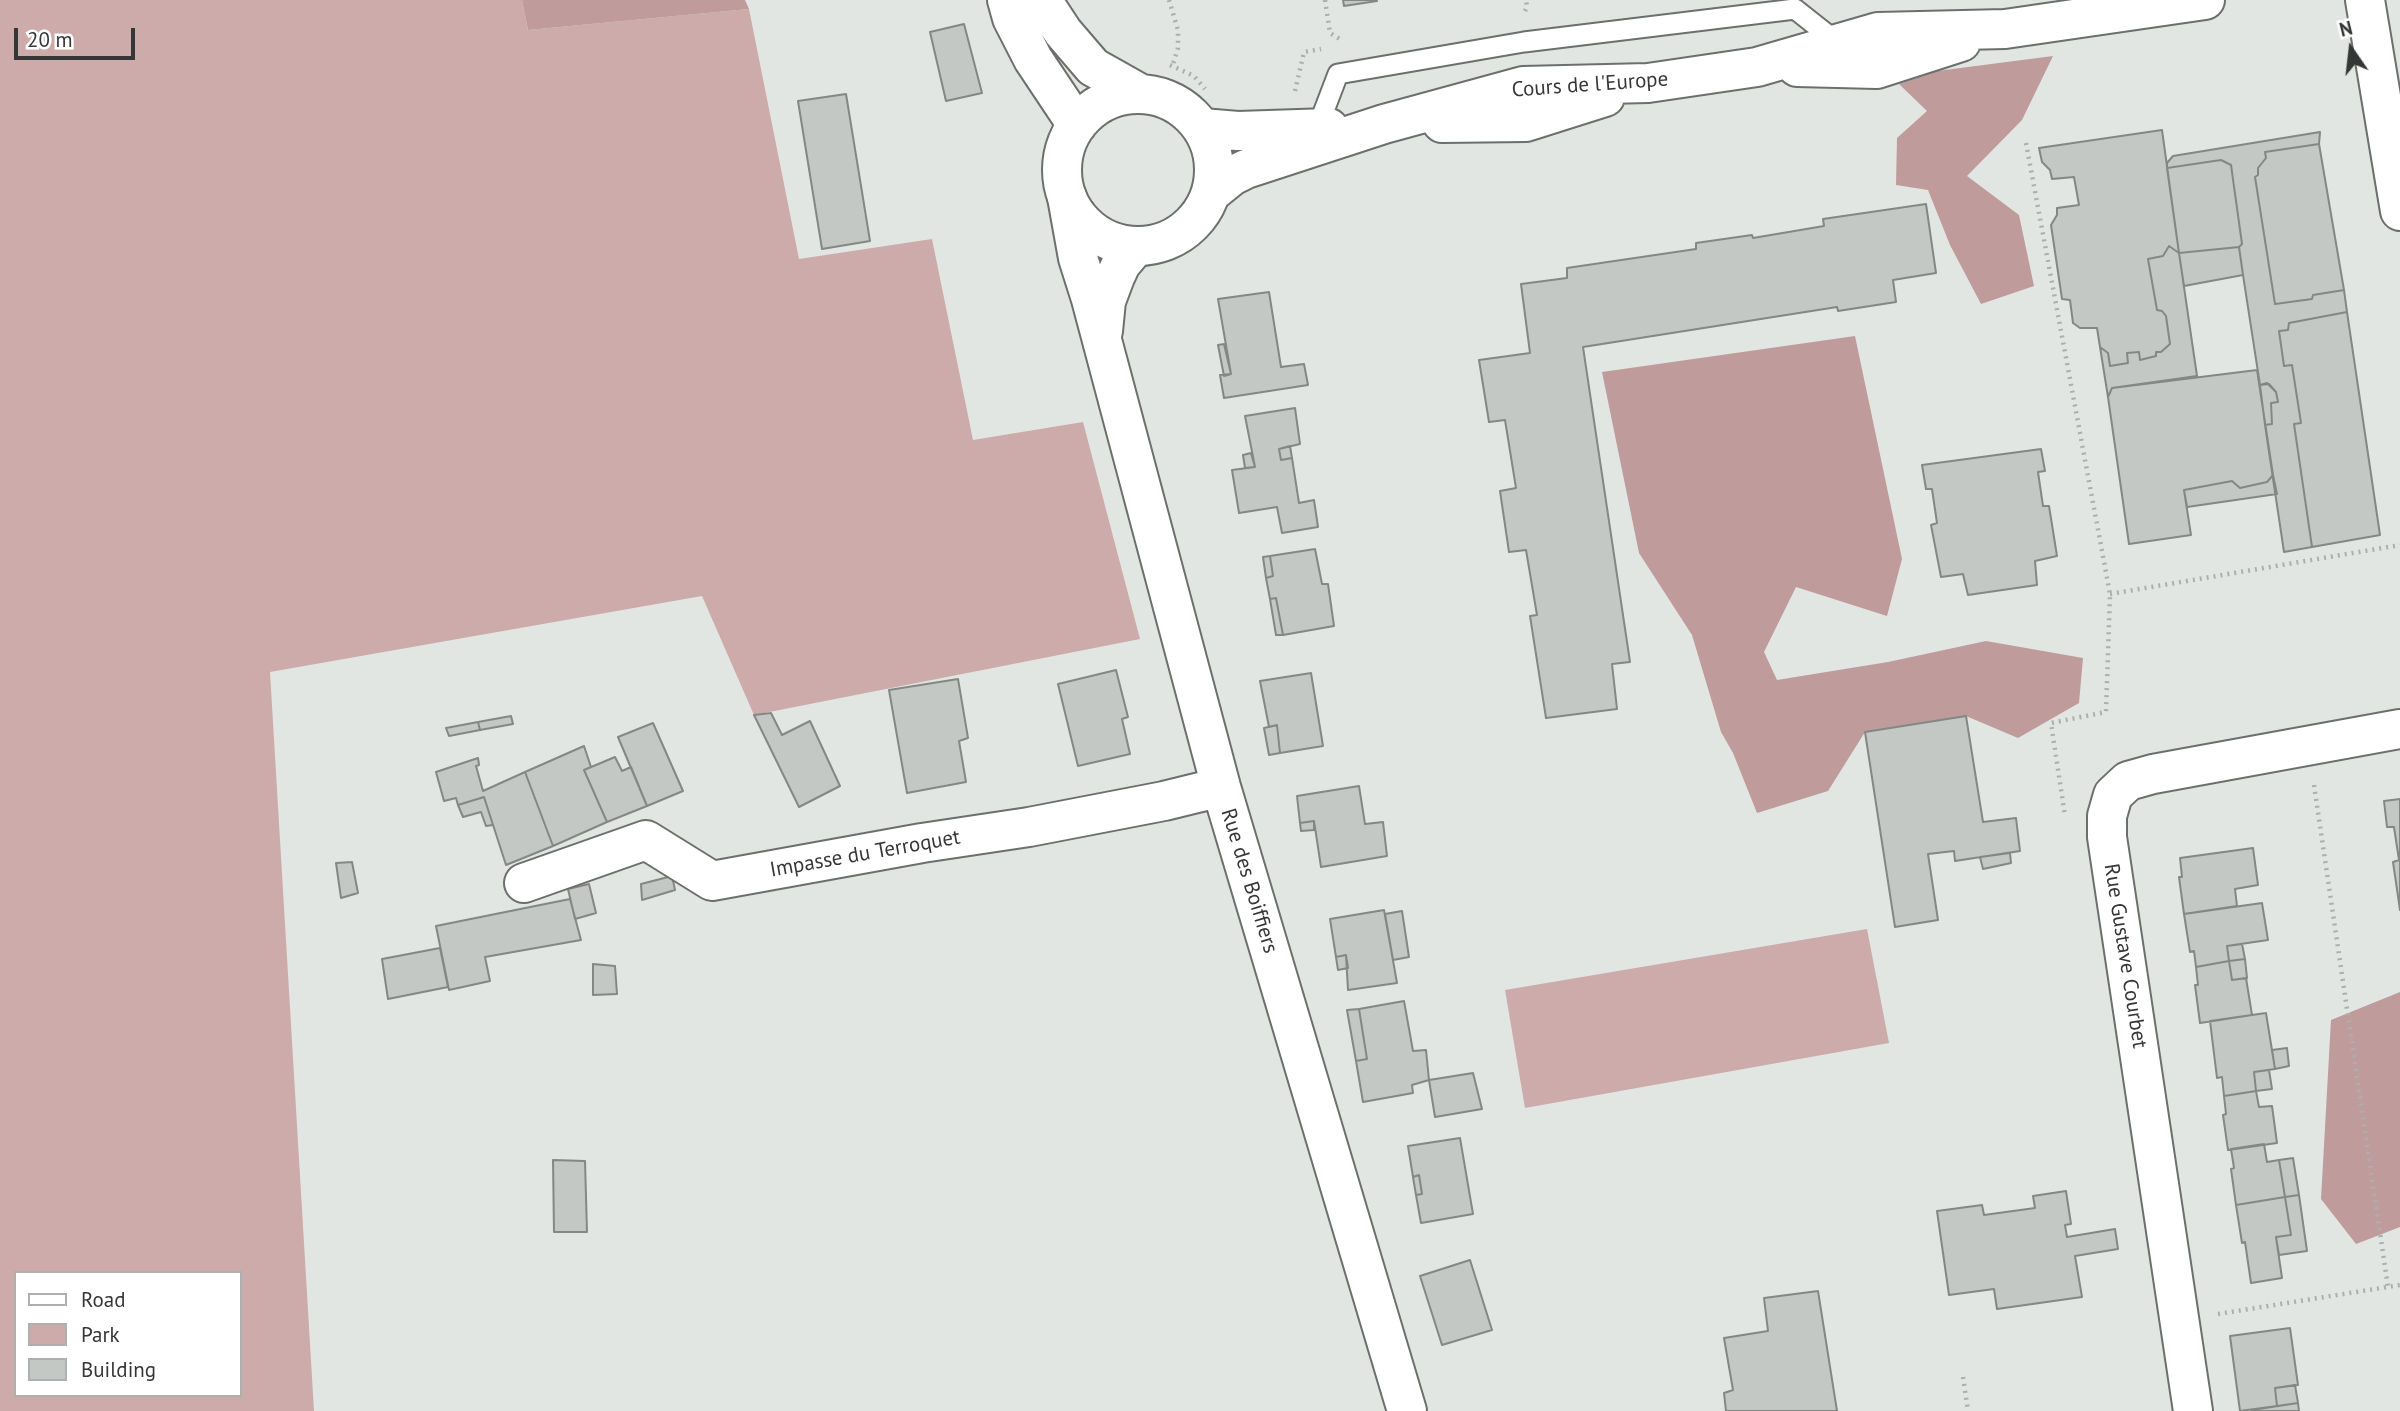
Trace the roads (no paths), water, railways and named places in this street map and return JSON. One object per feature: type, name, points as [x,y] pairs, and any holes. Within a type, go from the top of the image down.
[{"type":"street","points":[[1007,0],[1012,18],[1033,59],[1077,125]]},
{"type":"street","points":[[1042,0],[1063,32],[1093,67],[1160,80],[1179,106],[1208,113],[1214,161],[1210,193],[1197,218],[1184,230],[1161,242],[1136,246],[1111,241],[1082,220],[1067,197],[1062,173],[1069,138],[1077,125],[1098,105],[1160,80]]},
{"type":"street","name":"Cours de l'Europe","points":[[1210,193],[1246,169],[1384,124],[1523,86],[1648,83],[1757,67],[1878,32],[2005,29],[2205,0]]},
{"type":"street","points":[[2365,0],[2400,211]]},
{"type":"street","name":"Cours de l'Europe","points":[[1757,67],[1877,69],[2005,29]]},
{"type":"street","name":"Cours de l'Europe","points":[[1208,113],[1238,131],[1384,124]]},
{"type":"street","name":"Rue des Boiffiers","points":[[1067,197],[1078,258],[1221,787],[1407,1411]]},
{"type":"street","name":"Rue des Boiffiers","points":[[1104,347],[1106,301],[1121,264],[1136,246]]},
{"type":"street","name":"Rue Gustave Courbet","points":[[2193,1411],[2107,837],[2107,816],[2113,795],[2128,781],[2153,774],[2400,729]]},
{"type":"street","name":"Impasse du Terroquet","points":[[524,883],[646,840],[712,881],[1029,827],[1221,787]]},
{"type":"lane","points":[[1317,129],[1338,74],[1524,42],[1795,9],[1839,43]]}]
